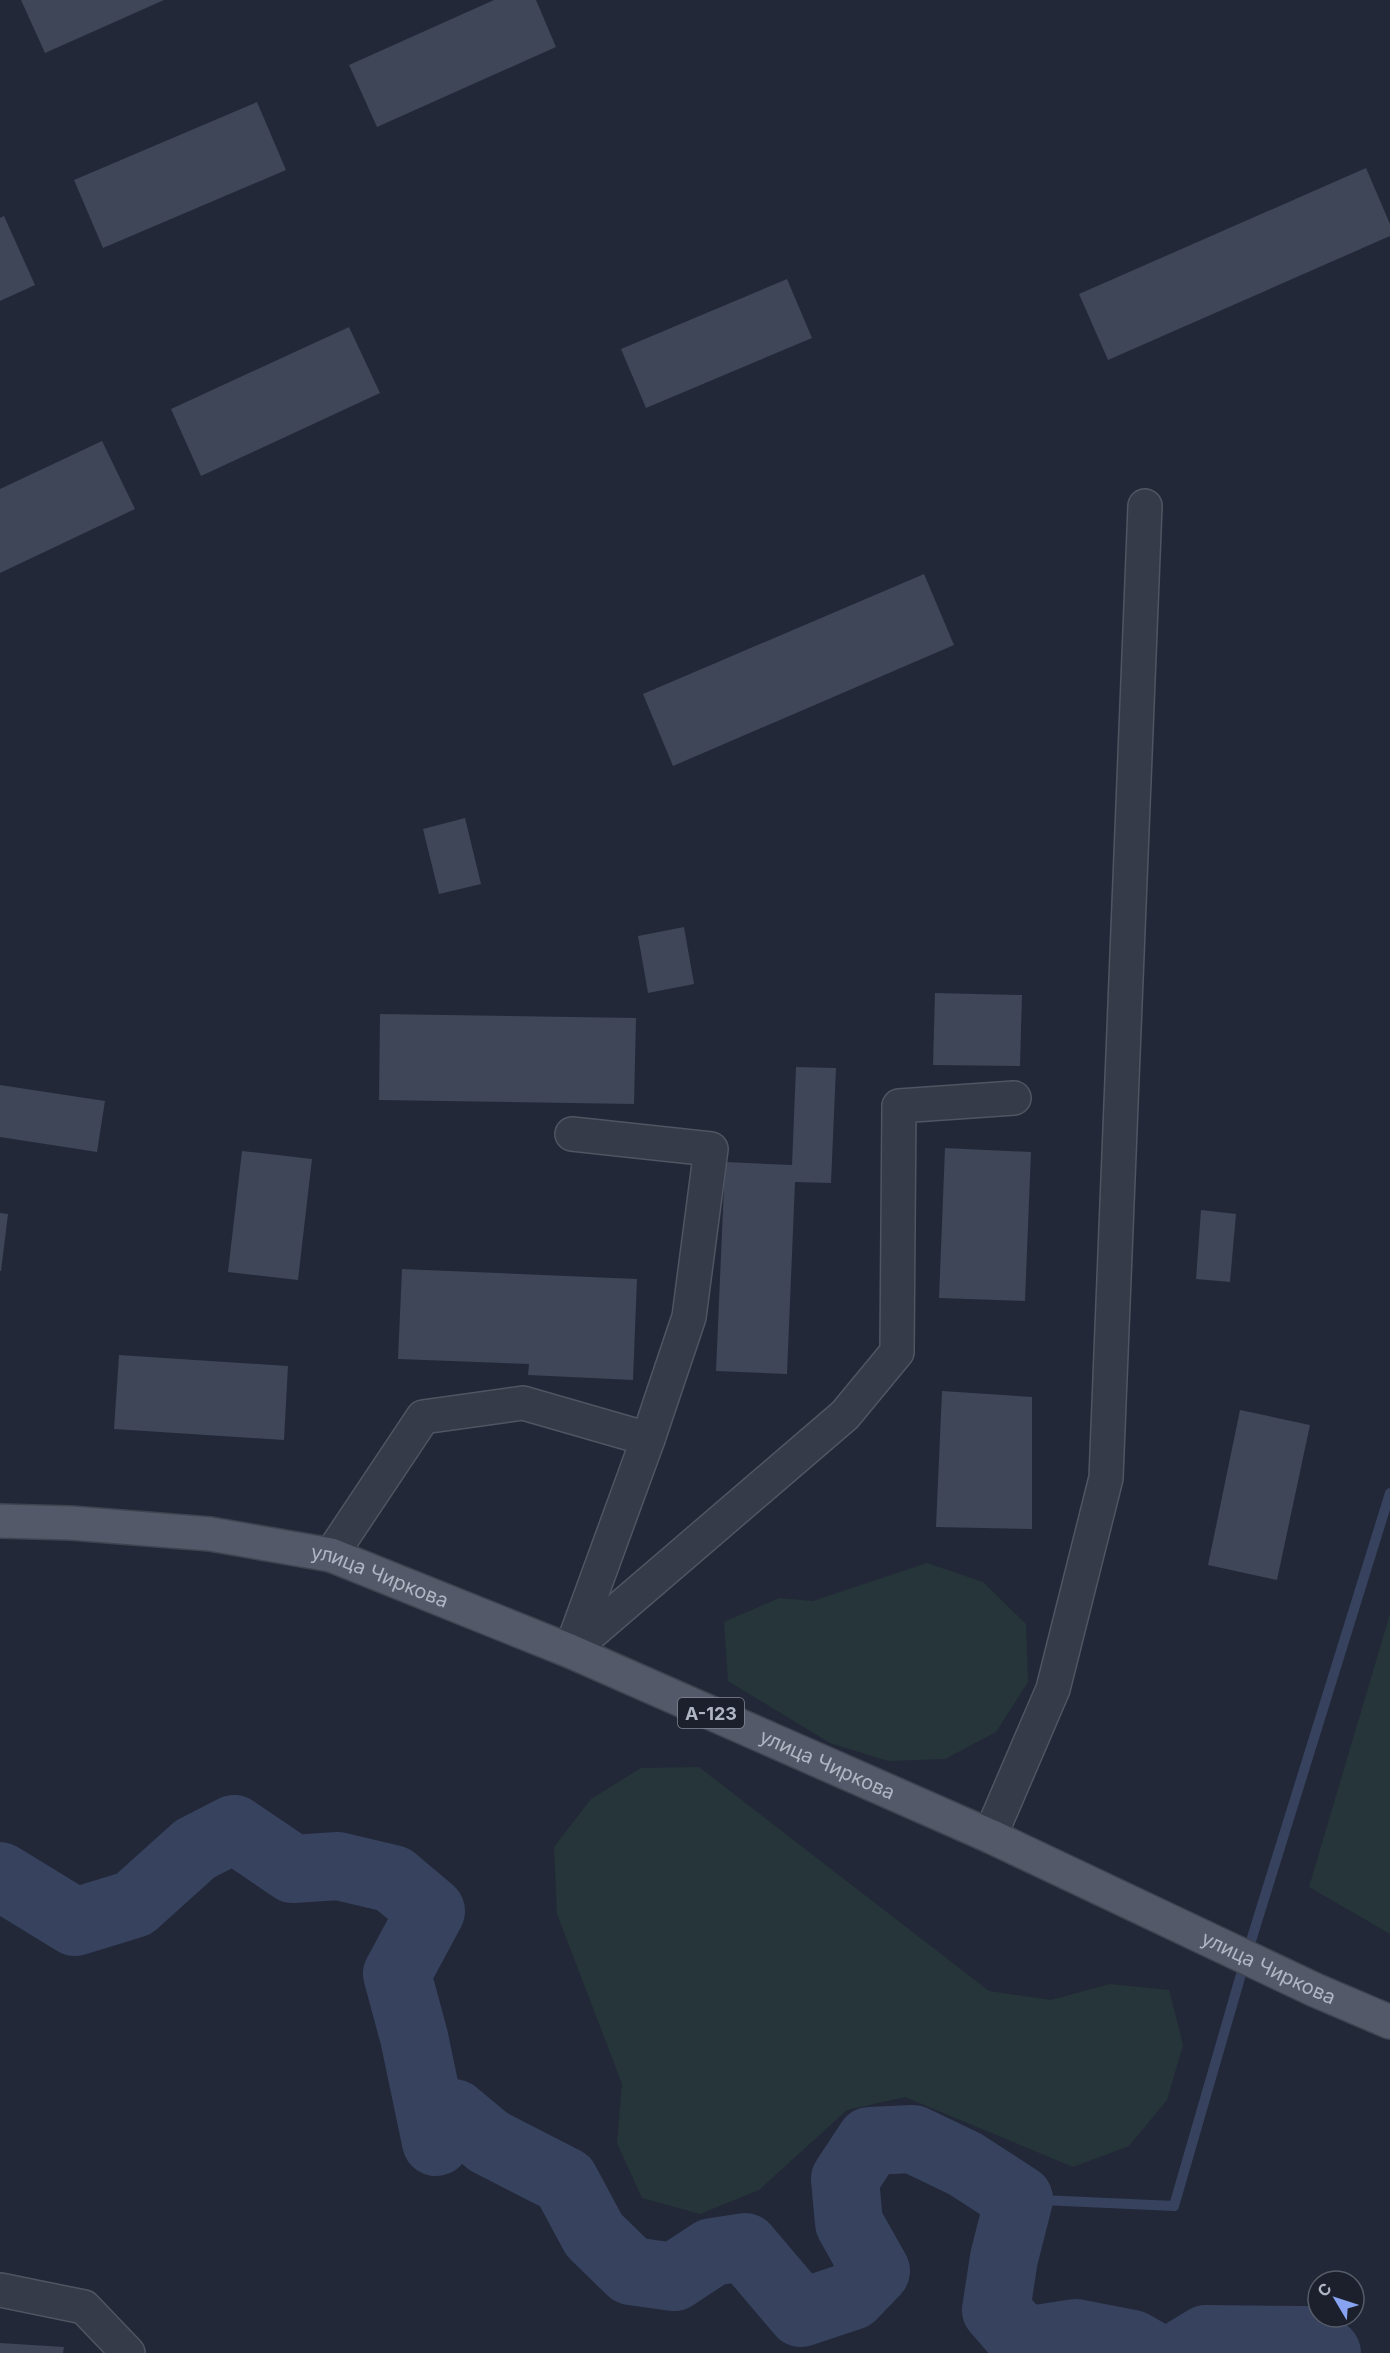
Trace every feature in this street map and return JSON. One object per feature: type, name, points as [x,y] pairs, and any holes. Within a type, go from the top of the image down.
[{"type":"main road","name":"улица Чиркова","points":[[0,1521],[71,1523],[210,1534],[331,1555],[570,1651],[990,1836],[1316,1990],[1390,2022]]},
{"type":"street","points":[[990,1836],[1053,1689],[1106,1478],[1145,506]]},
{"type":"street","points":[[570,1651],[845,1415],[897,1352],[899,1106],[1014,1098]]},
{"type":"street","points":[[570,1651],[648,1439],[689,1317],[711,1149],[572,1134]]},
{"type":"street","points":[[331,1555],[423,1417],[523,1403],[648,1439]]},
{"type":"street","points":[[0,2290],[84,2307],[128,2353]]},
{"type":"shaded area","points":[[927,1563],[983,1582],[1026,1624],[1028,1682],[996,1732],[945,1759],[888,1761],[830,1743],[728,1681],[724,1622],[779,1598],[813,1601]]},
{"type":"shaded area","points":[[1390,1614],[1390,1934],[1309,1887]]},
{"type":"shaded area","points":[[699,1767],[989,1991],[1051,2000],[1110,1984],[1169,1990],[1183,2045],[1167,2100],[1129,2146],[1073,2167],[905,2097],[847,2110],[759,2190],[700,2214],[642,2198],[617,2143],[622,2084],[557,1914],[554,1847],[591,1799],[641,1768]]},
{"type":"building","points":[[21,0],[164,0],[45,53]]},
{"type":"building","points":[[494,0],[536,0],[556,47],[377,127],[349,65]]},
{"type":"building","points":[[257,102],[286,170],[103,248],[74,180]]},
{"type":"building","points":[[1366,168],[1390,224],[1390,236],[1108,360],[1079,294]]},
{"type":"building","points":[[4,216],[35,285],[0,301],[0,218]]},
{"type":"building","points":[[787,279],[812,338],[646,408],[621,349]]},
{"type":"building","points":[[349,327],[380,393],[201,476],[171,409]]},
{"type":"building","points":[[102,441],[135,509],[0,573],[0,489]]},
{"type":"building","points":[[924,574],[954,645],[673,766],[643,694]]},
{"type":"building","points":[[465,818],[481,884],[439,894],[423,829]]},
{"type":"building","points":[[684,927],[694,984],[648,993],[638,936]]},
{"type":"building","points":[[935,993],[1022,995],[1020,1066],[933,1065]]},
{"type":"building","points":[[380,1014],[636,1018],[634,1104],[379,1100]]},
{"type":"building","points":[[796,1067],[836,1068],[831,1183],[795,1182],[787,1374],[716,1371],[725,1162],[792,1165]]},
{"type":"building","points":[[0,1085],[105,1101],[97,1152],[0,1137]]},
{"type":"building","points":[[945,1148],[1031,1152],[1025,1301],[939,1298]]},
{"type":"building","points":[[242,1151],[312,1159],[298,1280],[228,1272]]},
{"type":"building","points":[[1201,1210],[1236,1214],[1230,1282],[1196,1279]]},
{"type":"building","points":[[0,1213],[8,1214],[1,1271],[0,1271]]},
{"type":"building","points":[[402,1269],[637,1279],[633,1380],[528,1375],[529,1364],[398,1359]]},
{"type":"building","points":[[119,1355],[288,1366],[284,1440],[114,1429]]},
{"type":"building","points":[[942,1391],[1032,1397],[1032,1529],[936,1527]]},
{"type":"building","points":[[1240,1410],[1310,1425],[1277,1580],[1208,1565]]},
{"type":"building","points":[[0,2343],[64,2347],[63,2353],[0,2353]]},
{"type":"waterway","points":[[1019,2199],[1174,2206],[1246,1957],[1390,1493]]},
{"type":"waterway","points":[[0,1876],[75,1922],[134,1904],[195,1849],[234,1829],[293,1869],[338,1866],[393,1879],[431,1911],[397,1974],[414,2037],[436,2142],[454,2113],[489,2142],[565,2181],[594,2235],[631,2271],[674,2277],[712,2252],[745,2247],[801,2313],[852,2296],[876,2271],[849,2223],[845,2179],[870,2141],[913,2139],[965,2164],[1019,2199],[1004,2258],[996,2310],[1023,2341],[1075,2333],[1132,2344],[1148,2353]]},
{"type":"waterway","points":[[1183,2353],[1206,2339],[1306,2340],[1327,2353]]}]
